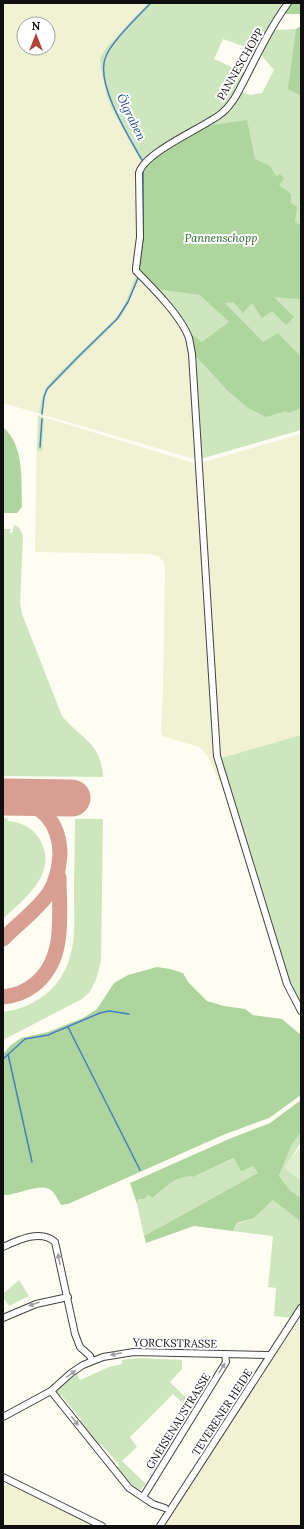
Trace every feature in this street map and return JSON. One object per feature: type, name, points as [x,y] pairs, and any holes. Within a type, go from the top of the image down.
[{"type":"street","name":"PANNESCHOPP","points":[[288,3],[255,59],[231,105],[214,119],[158,152],[141,167],[139,173],[140,237],[136,271],[168,306],[189,338],[192,354],[217,756],[287,984],[301,1011]]},
{"type":"street","points":[[3,1247],[29,1237],[48,1237],[55,1242],[75,1334],[80,1346],[90,1356],[92,1361]]},
{"type":"street","points":[[3,1318],[46,1300],[68,1297]]},
{"type":"street","name":"TEVERENER HEIDE","points":[[160,1526],[301,1308]]},
{"type":"street","points":[[294,1320],[301,1322]]},
{"type":"street","name":"YORCKSTRASSE","points":[[3,1418],[51,1391],[71,1373],[92,1361],[103,1357],[134,1352],[268,1355]]},
{"type":"street","name":"GNEISENAUSTRASSE","points":[[143,1497],[226,1362],[225,1354]]},
{"type":"street","points":[[51,1391],[129,1488],[153,1504],[165,1508]]},
{"type":"street","points":[[3,1477],[102,1526]]},
{"type":"street","points":[[89,1520],[90,1524],[94,1526]]},
{"type":"green space","points":[[3,3],[286,3],[223,39],[214,59],[245,73],[141,162],[137,168],[138,238],[134,273],[153,289],[184,331],[188,340],[196,458],[194,459],[3,403]]},
{"type":"green space","points":[[148,3],[286,3],[257,51],[223,39],[214,59],[245,73],[229,104],[220,112],[141,162],[112,109],[107,96],[100,58],[107,47]]},
{"type":"green space","points":[[291,3],[301,3],[301,14],[283,14]]},
{"type":"green space","name":"Pannenschopp","points":[[301,26],[301,430],[200,459],[190,337],[156,289],[206,126],[241,91],[250,95],[262,93],[274,70],[261,55],[275,30],[296,29]]},
{"type":"green space","points":[[301,26],[300,95],[288,89],[296,29]]},
{"type":"green space","name":"Pannenschopp","points":[[247,120],[255,159],[270,166],[276,176],[280,174],[284,179],[279,185],[291,194],[291,203],[297,207],[295,222],[300,225],[301,299],[274,297],[294,317],[286,325],[272,311],[262,318],[252,303],[243,313],[233,302],[225,303],[263,342],[278,333],[301,357],[301,408],[288,413],[286,411],[266,417],[248,408],[228,391],[193,353],[190,337],[192,335],[202,342],[229,322],[200,295],[156,289],[138,272],[141,174],[148,161],[206,126]]},
{"type":"green space","points":[[136,276],[139,278],[122,316],[48,390],[45,394],[42,414],[39,413],[44,394],[54,378],[119,315]]},
{"type":"green space","points":[[37,415],[197,464],[301,434],[301,757],[219,781],[207,755],[199,747],[162,736],[165,567],[163,561],[158,556],[151,554],[35,552]]},
{"type":"green space","points":[[39,416],[44,418],[42,451],[37,451]]},
{"type":"green space","points":[[3,427],[15,444],[20,464],[22,507],[17,513],[3,513]]},
{"type":"green space","points":[[3,524],[4,529],[12,529],[10,530],[10,533],[12,533],[14,525],[19,528],[23,534],[20,603],[22,614],[62,716],[94,748],[101,765],[103,777],[3,776]]},
{"type":"green space","points":[[301,735],[301,1007],[289,986],[224,773],[222,758]]},
{"type":"green space","points":[[3,818],[7,818],[8,821],[25,826],[36,834],[44,851],[45,862],[43,873],[37,884],[30,893],[3,919]]},
{"type":"green space","points":[[75,819],[103,819],[101,961],[96,980],[89,993],[82,999],[3,1040],[3,1012],[25,1006],[45,995],[60,979],[70,957],[74,925]]},
{"type":"green space","points":[[157,967],[183,973],[188,982],[207,1001],[224,1006],[245,1009],[253,1015],[282,1019],[301,1035],[301,1095],[269,1118],[223,1135],[68,1204],[61,1205],[56,1196],[48,1188],[36,1188],[9,1195],[3,1195],[3,1054],[11,1045],[21,1038],[48,1032],[83,1018],[97,1009],[114,983],[128,975]]},
{"type":"green space","points":[[301,1100],[301,1132],[292,1144],[279,1176],[291,1191],[301,1198],[301,1222],[273,1200],[254,1218],[237,1223],[233,1231],[194,1226],[146,1243],[144,1236],[258,1173],[253,1166],[241,1171],[234,1158],[193,1177],[176,1180],[153,1198],[148,1195],[144,1199],[138,1199],[137,1204],[130,1183],[229,1139],[270,1123]]},
{"type":"green space","points":[[301,1132],[301,1142],[285,1168],[301,1180],[301,1198],[291,1191],[279,1176],[292,1144]]},
{"type":"green space","points":[[301,1146],[301,1180],[284,1168]]},
{"type":"green space","points":[[235,1158],[253,1166],[258,1173],[144,1236],[137,1204],[138,1199],[148,1195],[153,1198],[166,1186],[176,1180],[193,1177]]},
{"type":"green space","points":[[273,1200],[301,1222],[301,1305],[292,1318],[274,1316],[276,1288],[268,1287],[273,1236],[233,1231],[237,1224],[254,1218]]},
{"type":"green space","points":[[19,1280],[29,1296],[9,1306],[3,1297],[3,1294]]},
{"type":"green space","points":[[295,1323],[301,1324],[301,1526],[163,1526]]},
{"type":"green space","points":[[137,1358],[182,1360],[182,1369],[170,1382],[193,1405],[190,1410],[173,1394],[130,1437],[137,1447],[122,1461],[146,1484],[140,1490],[134,1487],[116,1468],[119,1465],[101,1444],[98,1446],[78,1422],[81,1419],[61,1395],[58,1397],[55,1391],[77,1373],[80,1380],[109,1367],[122,1364],[122,1360]]},
{"type":"green space","points":[[9,1482],[77,1517],[91,1526],[3,1526],[3,1488]]},
{"type":"waterway","name":"Ölgraben","points":[[142,160],[115,109],[105,80],[104,67],[106,56],[114,43],[126,28],[151,3]]},
{"type":"waterway","name":"Ölgraben","points":[[139,269],[143,239],[143,172]]},
{"type":"waterway","name":"Ölgraben","points":[[42,414],[44,397],[47,389],[117,319],[128,302],[138,278]]},
{"type":"waterway","name":"Ölgraben","points":[[40,447],[42,419]]},
{"type":"waterway","points":[[3,1059],[25,1039],[48,1035],[100,1013],[109,1011],[129,1014]]},
{"type":"waterway","points":[[68,1027],[140,1170]]},
{"type":"waterway","points":[[8,1054],[32,1162]]},
{"type":"taxiway","points":[[3,939],[33,911],[49,893],[57,875],[60,855],[57,832],[46,816],[39,809],[30,804],[9,797]]},
{"type":"taxiway","points":[[3,997],[11,996],[27,990],[45,974],[52,962],[59,935],[59,877]]},
{"type":"runway","points":[[3,797],[72,798]]}]
